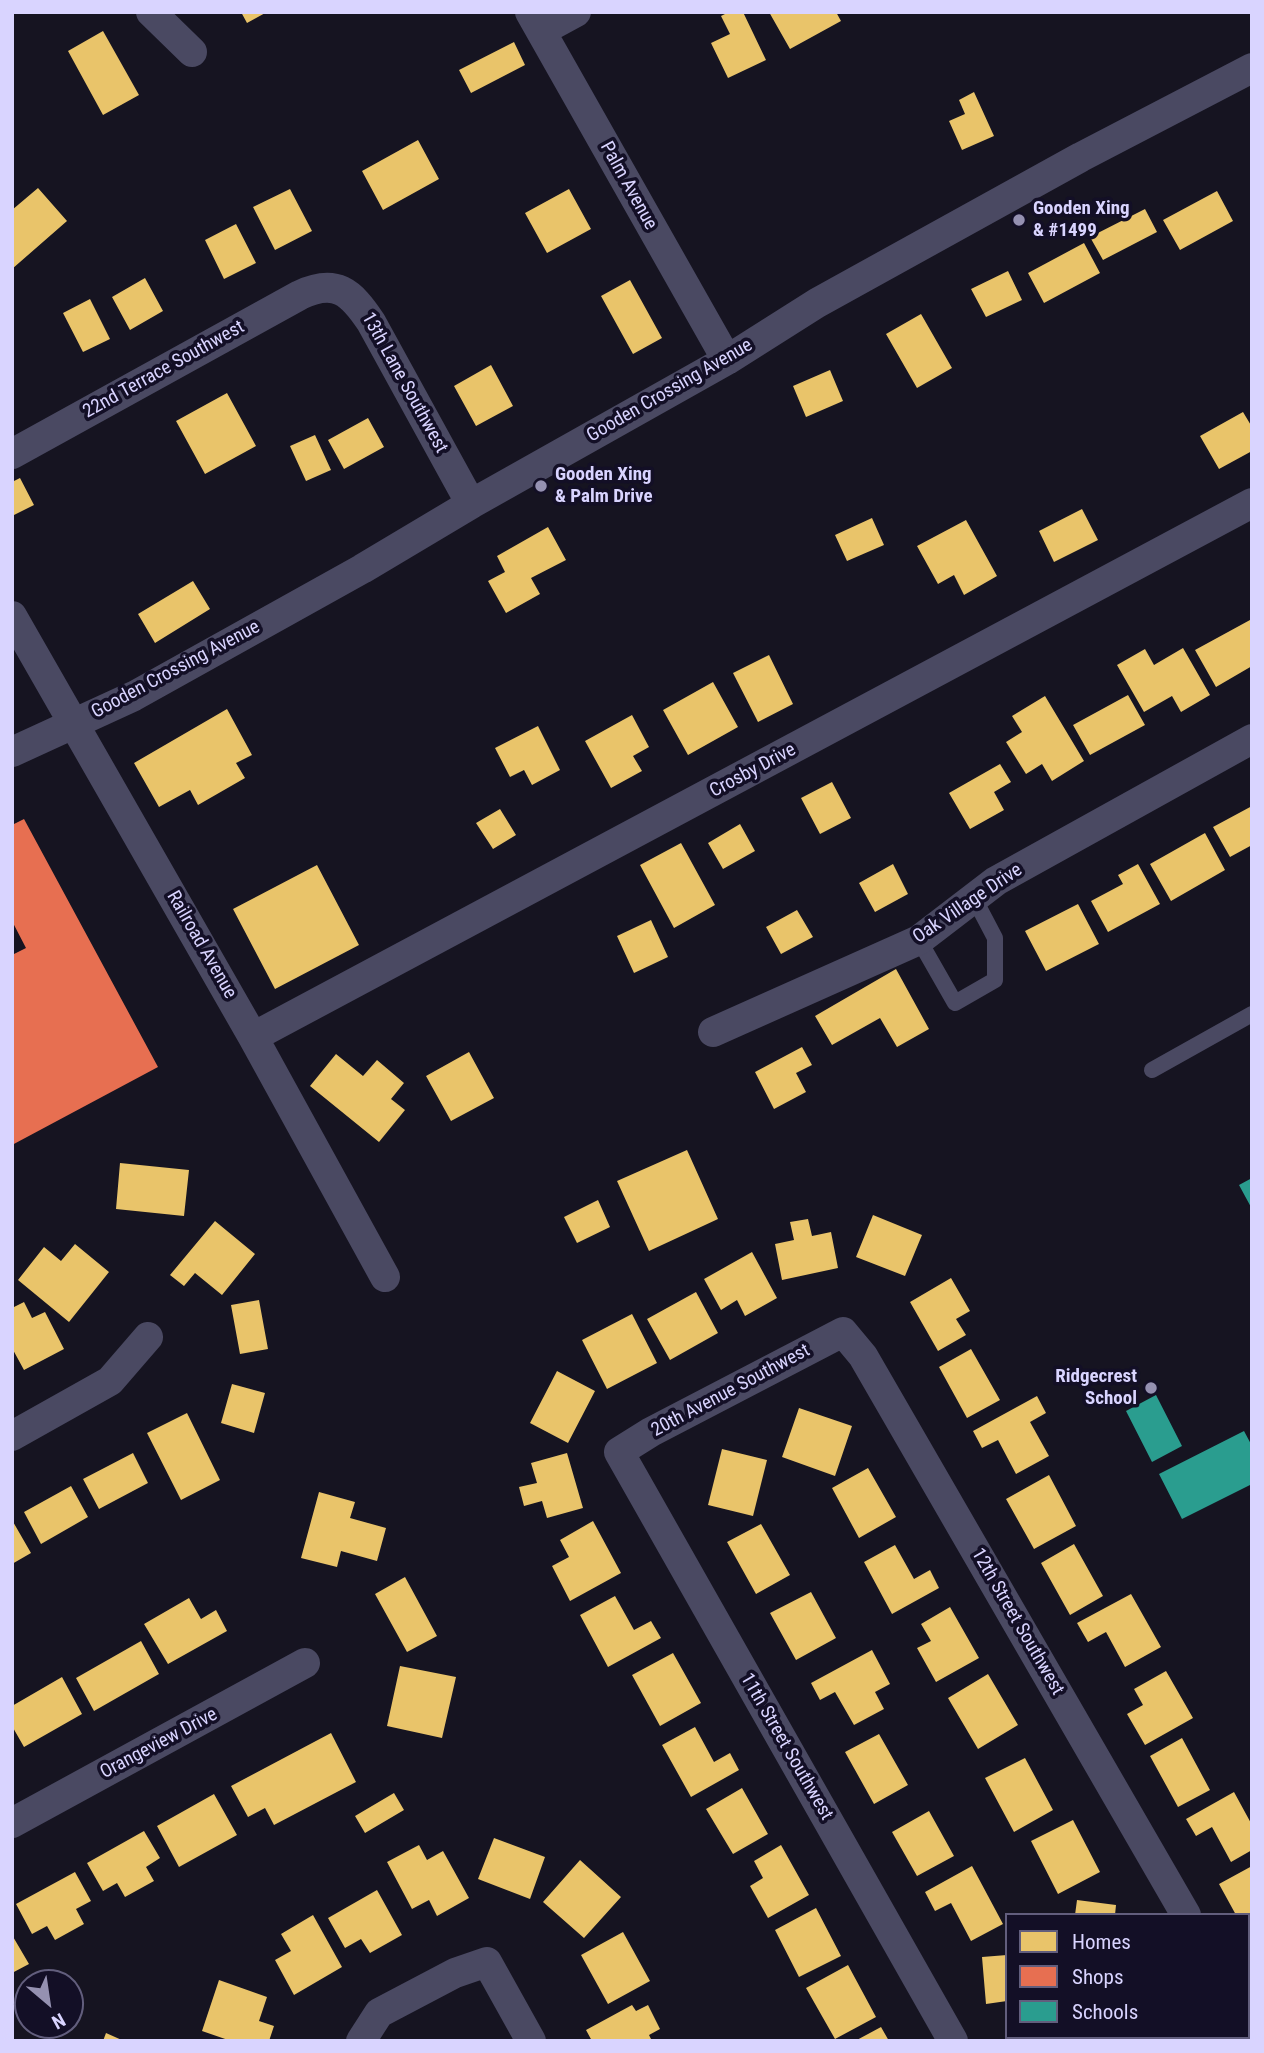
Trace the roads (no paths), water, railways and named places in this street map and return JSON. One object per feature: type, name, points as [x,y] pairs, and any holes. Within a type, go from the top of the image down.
[{"type":"street","points":[[151,12],[192,52]]},
{"type":"street","points":[[536,22],[576,12]]},
{"type":"street","name":"Palm Avenue","points":[[536,22],[727,360]]},
{"type":"street","name":"Gooden Crossing Avenue","points":[[12,752],[134,696],[727,360],[817,303],[1081,157],[1252,68]]},
{"type":"street","name":"22nd Terrace Southwest","points":[[12,454],[317,287]]},
{"type":"street","name":"13th Lane Southwest","points":[[317,287],[335,288],[357,300],[471,504]]},
{"type":"street","name":"Crosby Drive","points":[[253,1037],[1252,503]]},
{"type":"street","name":"Railroad Avenue","points":[[12,616],[253,1037],[385,1277]]},
{"type":"street","name":"Oak Village Drive","points":[[713,1032],[919,940],[996,881],[1252,739]]},
{"type":"street","name":"20th Avenue Southwest","points":[[619,1452],[843,1332]]},
{"type":"street","name":"12th Street Southwest","points":[[843,1332],[863,1356],[1185,1913]]},
{"type":"street","points":[[12,1436],[110,1381],[148,1337]]},
{"type":"street","name":"11th Street Southwest","points":[[619,1452],[953,2041]]},
{"type":"street","name":"Orangeview Drive","points":[[12,1823],[305,1664]]},
{"type":"street","points":[[361,2041],[379,2013],[455,1973],[487,1962],[531,2041]]},
{"type":"lane","points":[[919,940],[955,1003],[995,980],[995,938],[974,898]]},
{"type":"lane","points":[[1152,1070],[1252,1014]]},
{"type":"place","name":"Gooden Xing & #1499","points":[[1019,220]]},
{"type":"place","name":"Gooden Xing & Palm Drive","points":[[541,486]]},
{"type":"place","name":"Ridgecrest School","points":[[1151,1388]]}]
